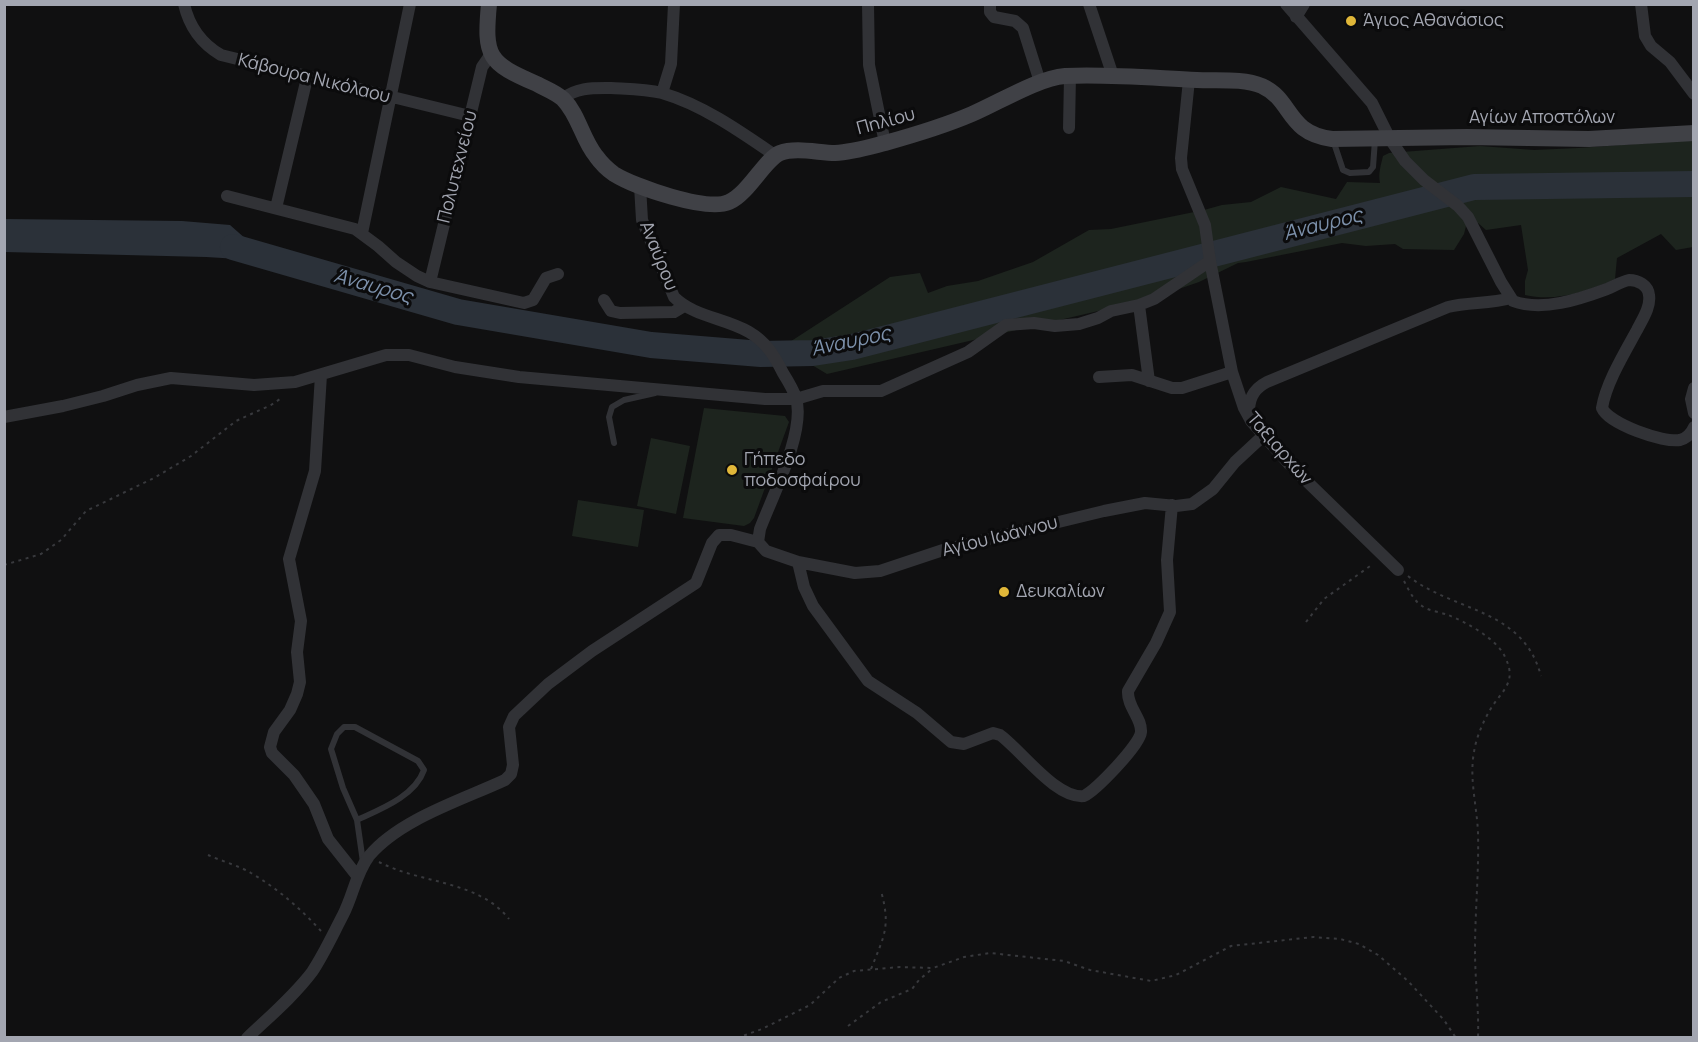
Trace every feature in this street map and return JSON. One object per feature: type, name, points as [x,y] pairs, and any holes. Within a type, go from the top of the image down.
[{"type":"main road","points":[[489,4],[486,39],[491,54],[502,66],[562,99],[572,111],[589,146],[613,173],[640,186],[704,205],[726,204],[741,194],[776,156]]},
{"type":"main road","name":"Πηλίου","points":[[776,156],[792,151],[843,152],[885,143],[962,118],[1040,82],[1070,76],[1244,82],[1262,86],[1274,94],[1300,127],[1315,135],[1332,139],[1382,139]]},
{"type":"main road","name":"Αγίων Αποστόλων","points":[[1382,139],[1467,137],[1589,139],[1694,133]]},
{"type":"street","name":"Κάβουρα Νικόλαου","points":[[184,4],[192,27],[202,40],[215,52],[231,59],[470,116]]},
{"type":"street","points":[[362,233],[410,4]]},
{"type":"street","points":[[662,93],[671,64],[674,4]]},
{"type":"street","points":[[868,4],[869,65],[885,143]]},
{"type":"street","points":[[990,4],[990,12],[994,17],[1014,21],[1023,28],[1040,82]]},
{"type":"street","points":[[1089,4],[1113,76]]},
{"type":"street","points":[[1304,4],[1290,8],[1372,103],[1382,139],[1414,171],[1458,206],[1468,218],[1511,298],[1522,303],[1555,304],[1586,296],[1629,280],[1646,286],[1649,294],[1646,312],[1609,387],[1602,408],[1619,424],[1667,440],[1683,439],[1694,427]]},
{"type":"street","points":[[1641,4],[1645,36],[1651,46],[1670,62],[1694,94]]},
{"type":"street","name":"Πολυτεχνείου","points":[[430,282],[482,67],[491,54]]},
{"type":"street","points":[[1069,128],[1070,76]]},
{"type":"street","points":[[276,208],[307,78]]},
{"type":"street","name":"Ταξιαρχών","points":[[1189,80],[1182,168],[1205,225],[1209,259],[1238,394],[1251,421],[1263,436],[1398,570]]},
{"type":"street","points":[[562,99],[573,92],[592,88],[636,89],[662,93],[705,112],[776,156]]},
{"type":"street","name":"Αναύρου","points":[[640,186],[642,220],[674,297],[684,306],[748,331],[767,345],[796,399],[797,420],[791,447],[760,529],[758,542]]},
{"type":"street","points":[[227,196],[345,226],[362,233],[396,262],[430,282],[524,303],[533,300],[546,278],[558,274]]},
{"type":"street","points":[[4,417],[103,396],[137,385],[171,378],[254,385],[304,380],[386,355],[397,354],[470,370],[519,377],[765,399],[796,399],[823,391],[881,391],[968,352],[1006,326],[1034,323],[1055,326],[1079,324],[1139,305],[1168,291],[1209,259]]},
{"type":"street","points":[[1251,421],[1249,410],[1251,398],[1257,387],[1267,381],[1462,303],[1497,302],[1511,298]]},
{"type":"street","points":[[604,300],[611,311],[620,313],[674,312],[684,306]]},
{"type":"street","points":[[1139,305],[1149,381]]},
{"type":"street","points":[[1099,377],[1129,375],[1172,388],[1182,388],[1232,372]]},
{"type":"street","points":[[248,1038],[285,1002],[311,972],[345,912],[363,866],[328,839],[314,804],[294,775],[272,753],[270,747],[274,732],[290,710],[300,682],[297,652],[301,621],[289,559],[315,471],[321,375]]},
{"type":"street","points":[[1694,388],[1691,399],[1694,413]]},
{"type":"street","name":"Αγίου Ιωάννου","points":[[363,866],[400,830],[505,780],[511,774],[513,765],[509,727],[521,709],[548,684],[592,651],[696,583],[709,551],[719,535],[731,535],[758,542],[770,553],[798,562],[855,573],[869,573],[943,550],[1104,511],[1145,503],[1185,506],[1202,498],[1213,489],[1239,457],[1263,436]]},
{"type":"street","points":[[798,562],[804,587],[813,606],[868,681],[917,713],[951,742],[964,744],[997,733],[1058,787],[1074,796],[1084,796],[1092,791],[1137,744],[1140,736],[1140,724],[1128,700],[1128,691],[1156,643],[1170,612],[1167,560],[1172,505]]},
{"type":"lane","points":[[1332,139],[1343,170],[1350,173],[1371,170],[1382,139]]},
{"type":"lane","points":[[614,443],[609,417],[612,407],[624,400],[667,390]]},
{"type":"lane","points":[[357,820],[400,798],[415,785],[424,770],[418,761],[356,727],[344,727],[337,734],[331,749],[343,788],[357,820],[363,866]]},
{"type":"path","points":[[4,565],[41,554],[61,540],[86,511],[154,478],[191,456],[236,421],[271,405],[304,380]]},
{"type":"path","points":[[1306,622],[1324,599],[1383,556]]},
{"type":"path","points":[[1398,570],[1426,589],[1502,622],[1515,632],[1532,652],[1541,676]]},
{"type":"path","points":[[1398,570],[1414,598],[1423,607],[1448,615],[1489,638],[1505,656],[1509,669],[1509,680],[1505,691],[1491,708],[1474,752],[1473,801],[1478,832],[1475,953],[1478,1038]]},
{"type":"path","points":[[208,855],[250,873],[274,888],[297,905],[330,939]]},
{"type":"path","points":[[363,866],[389,867],[473,892],[488,900],[509,919]]},
{"type":"path","points":[[871,969],[886,927],[886,912],[881,891]]},
{"type":"path","points":[[737,1038],[762,1029],[810,1005],[839,978],[854,971],[933,968],[964,957],[990,953],[1064,961],[1090,970],[1151,981],[1176,975],[1231,946],[1314,937],[1340,939],[1359,945],[1378,955],[1408,981],[1444,1020],[1456,1038]]},
{"type":"path","points":[[848,1026],[881,1002],[912,989],[933,968]]},
{"type":"shaded area","points":[[1693,140],[1693,247],[1676,250],[1661,234],[1617,258],[1615,279],[1571,294],[1548,297],[1525,295],[1528,270],[1521,225],[1486,230],[1478,223],[1466,226],[1454,250],[1403,249],[1395,244],[1366,246],[1342,243],[1238,263],[1199,282],[1150,299],[827,374],[782,347],[890,277],[920,273],[928,293],[947,286],[978,281],[1033,262],[1089,230],[1111,229],[1222,205],[1251,202],[1281,187],[1336,199],[1347,182],[1380,183],[1383,156],[1389,153],[1480,146],[1534,150]]},
{"type":"shaded area","points":[[5,219],[182,221],[230,225],[271,261],[5,252]]},
{"type":"shaded area","name":"Γήπεδο ποδοσφαίρου","points":[[704,408],[785,416],[789,422],[754,518],[744,526],[683,518]]},
{"type":"shaded area","points":[[651,438],[690,446],[676,514],[637,506]]},
{"type":"shaded area","points":[[578,500],[644,510],[638,547],[572,536]]},
{"type":"waterway","name":"Άναυρος","points":[[233,247],[458,312],[651,345],[761,354],[813,353],[852,347],[1474,187],[1694,184]]},
{"type":"place","name":"Άγιος Αθανάσιος","points":[[1351,21]]},
{"type":"place","name":"Γήπεδο ποδοσφαίρου","points":[[732,470]]},
{"type":"place","name":"Δευκαλίων","points":[[1004,592]]}]
